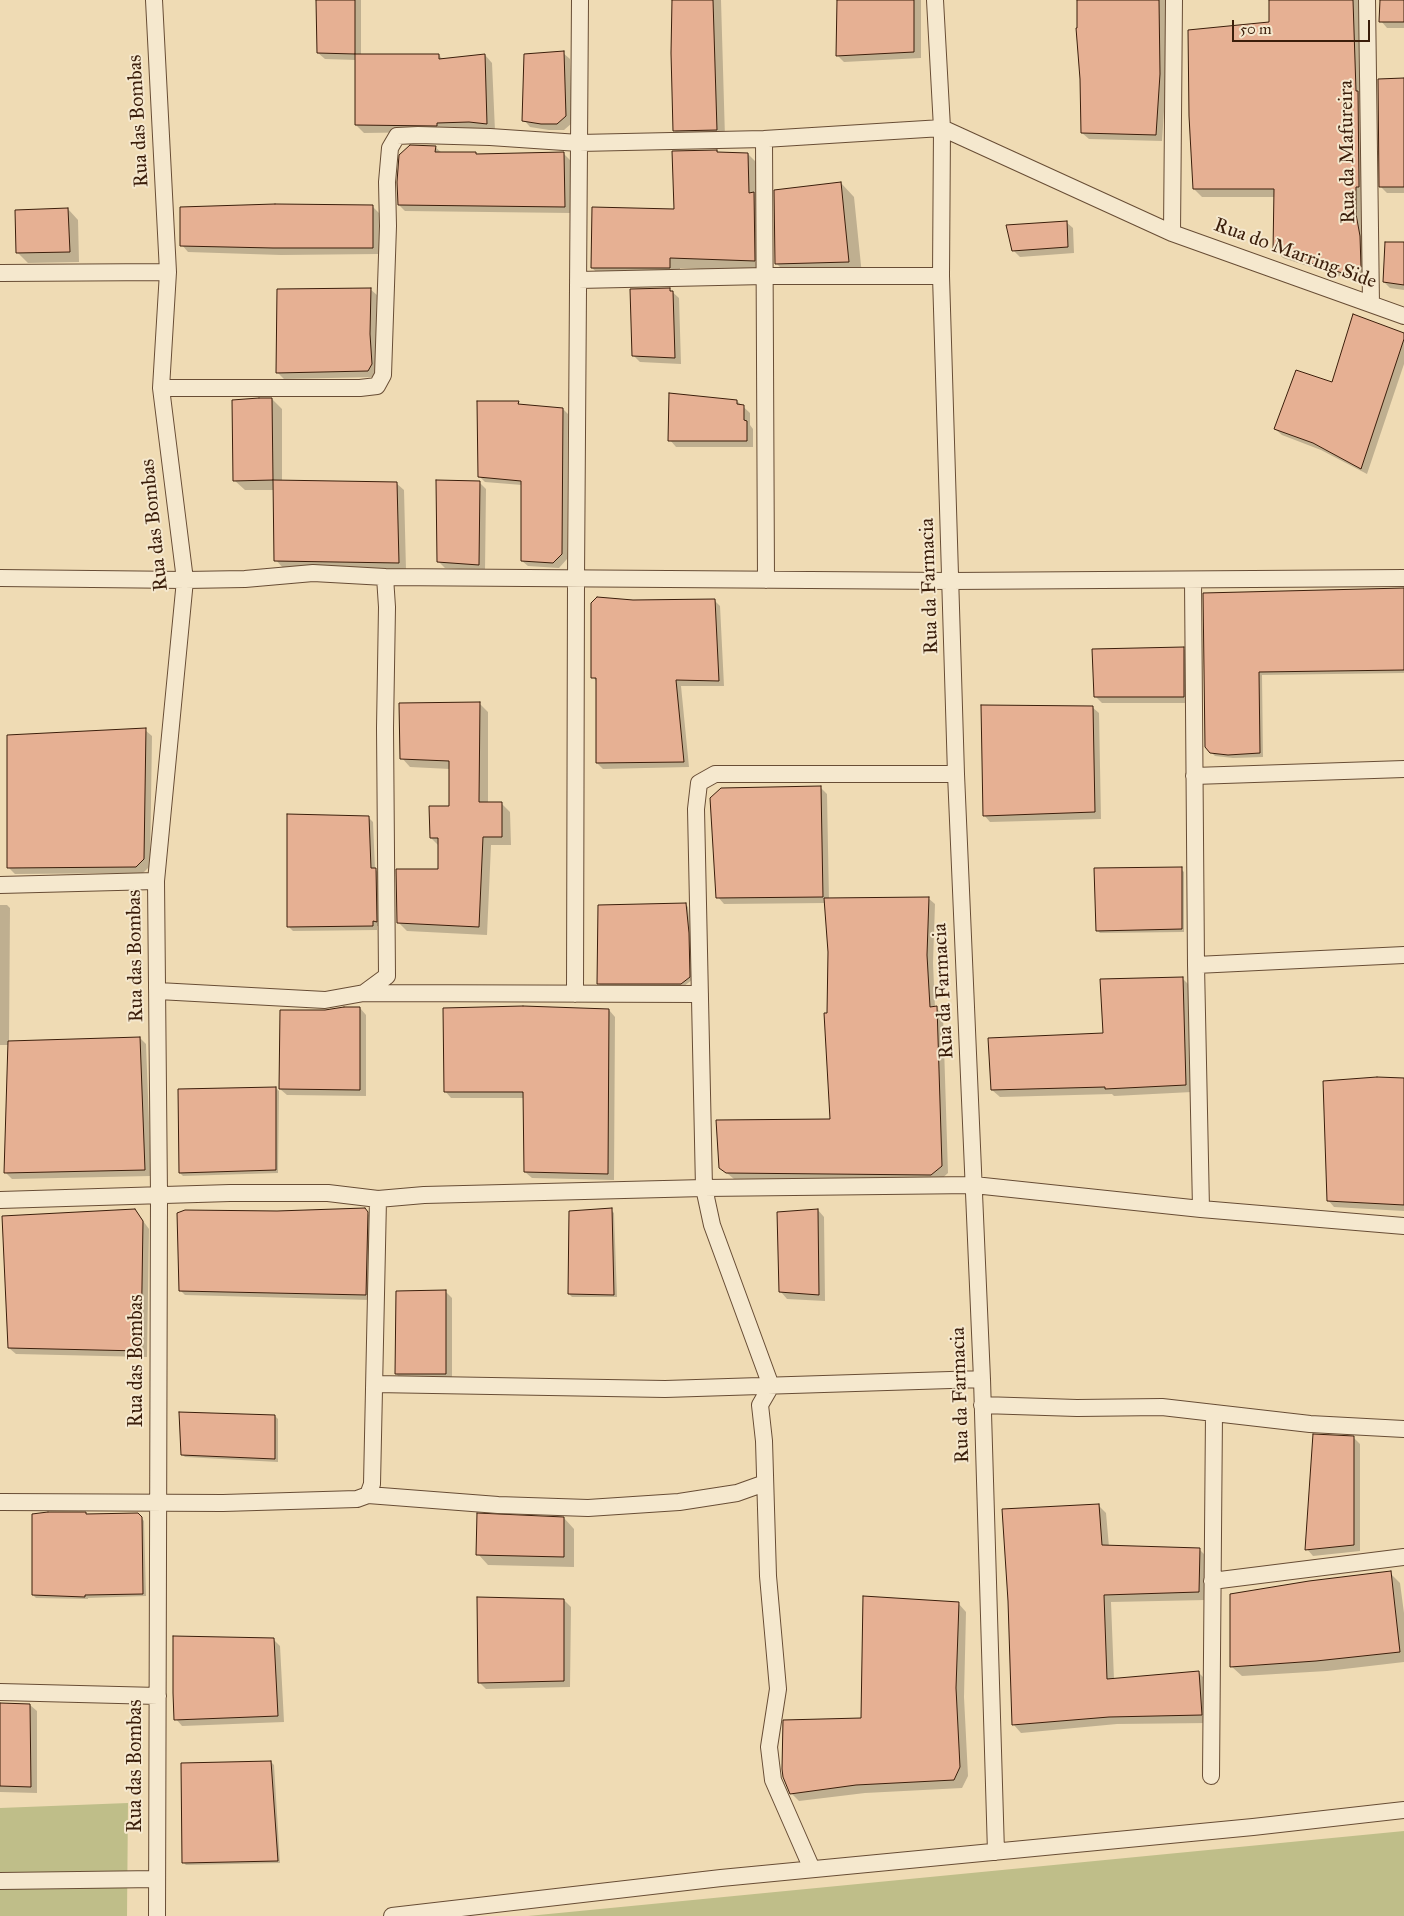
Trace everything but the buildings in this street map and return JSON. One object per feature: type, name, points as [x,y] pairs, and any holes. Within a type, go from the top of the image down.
[{"type":"street","name":"Rua das Bombas","points":[[154,0],[168,272],[161,388],[185,580],[156,882],[160,1195],[158,1916]]},
{"type":"street","points":[[575,994],[580,0]]},
{"type":"street","name":"Rua da Farmacia","points":[[936,0],[942,128],[941,276],[956,774],[982,1379],[996,1852]]},
{"type":"street","points":[[1172,233],[1174,0]]},
{"type":"street","name":"Rua da Mafureira","points":[[1367,0],[1371,304]]},
{"type":"street","points":[[161,388],[360,388],[377,386],[383,375],[387,182],[390,148],[397,136],[490,137],[579,144],[764,139],[942,128]]},
{"type":"street","name":"Rua do Marring Side","points":[[942,128],[1172,233],[1404,316]]},
{"type":"street","points":[[764,139],[766,580]]},
{"type":"street","points":[[0,273],[168,272]]},
{"type":"street","points":[[578,280],[765,276],[941,276]]},
{"type":"street","points":[[0,578],[185,580],[245,579],[313,573],[385,577],[951,581],[1404,578]]},
{"type":"street","points":[[364,993],[387,976],[386,728],[388,607],[385,577]]},
{"type":"street","points":[[1193,580],[1196,965],[1201,1209]]},
{"type":"street","points":[[1194,776],[1404,769]]},
{"type":"street","points":[[771,1386],[712,1225],[704,1188],[696,809],[699,782],[715,774],[956,774]]},
{"type":"street","points":[[0,885],[156,882]]},
{"type":"street","points":[[1196,965],[1404,955]]},
{"type":"street","points":[[158,991],[325,1000],[364,993],[700,994]]},
{"type":"street","points":[[0,1200],[160,1195],[328,1193],[378,1199],[424,1195],[704,1188],[974,1185],[1201,1209],[1404,1226]]},
{"type":"street","points":[[368,1495],[372,1484],[378,1199]]},
{"type":"street","points":[[375,1384],[656,1389],[982,1379]]},
{"type":"street","points":[[771,1386],[760,1405],[764,1441],[768,1576],[778,1689],[769,1747],[773,1780],[812,1869]]},
{"type":"street","points":[[982,1405],[1077,1408],[1162,1407],[1310,1424],[1404,1429]]},
{"type":"street","points":[[1211,1776],[1214,1413]]},
{"type":"street","points":[[0,1502],[223,1502],[356,1499],[368,1495],[498,1505],[588,1508],[679,1502],[737,1493],[765,1483]]},
{"type":"street","points":[[1212,1581],[1404,1557]]},
{"type":"street","points":[[0,1692],[158,1696]]},
{"type":"street","points":[[392,1916],[702,1880],[1243,1828],[1404,1810]]},
{"type":"street","points":[[0,1881],[158,1879]]},
{"type":"shaded area","points":[[128,1803],[127,1916],[0,1916],[0,1808]]},
{"type":"shaded area","points":[[1404,1831],[1404,1916],[528,1916]]}]
